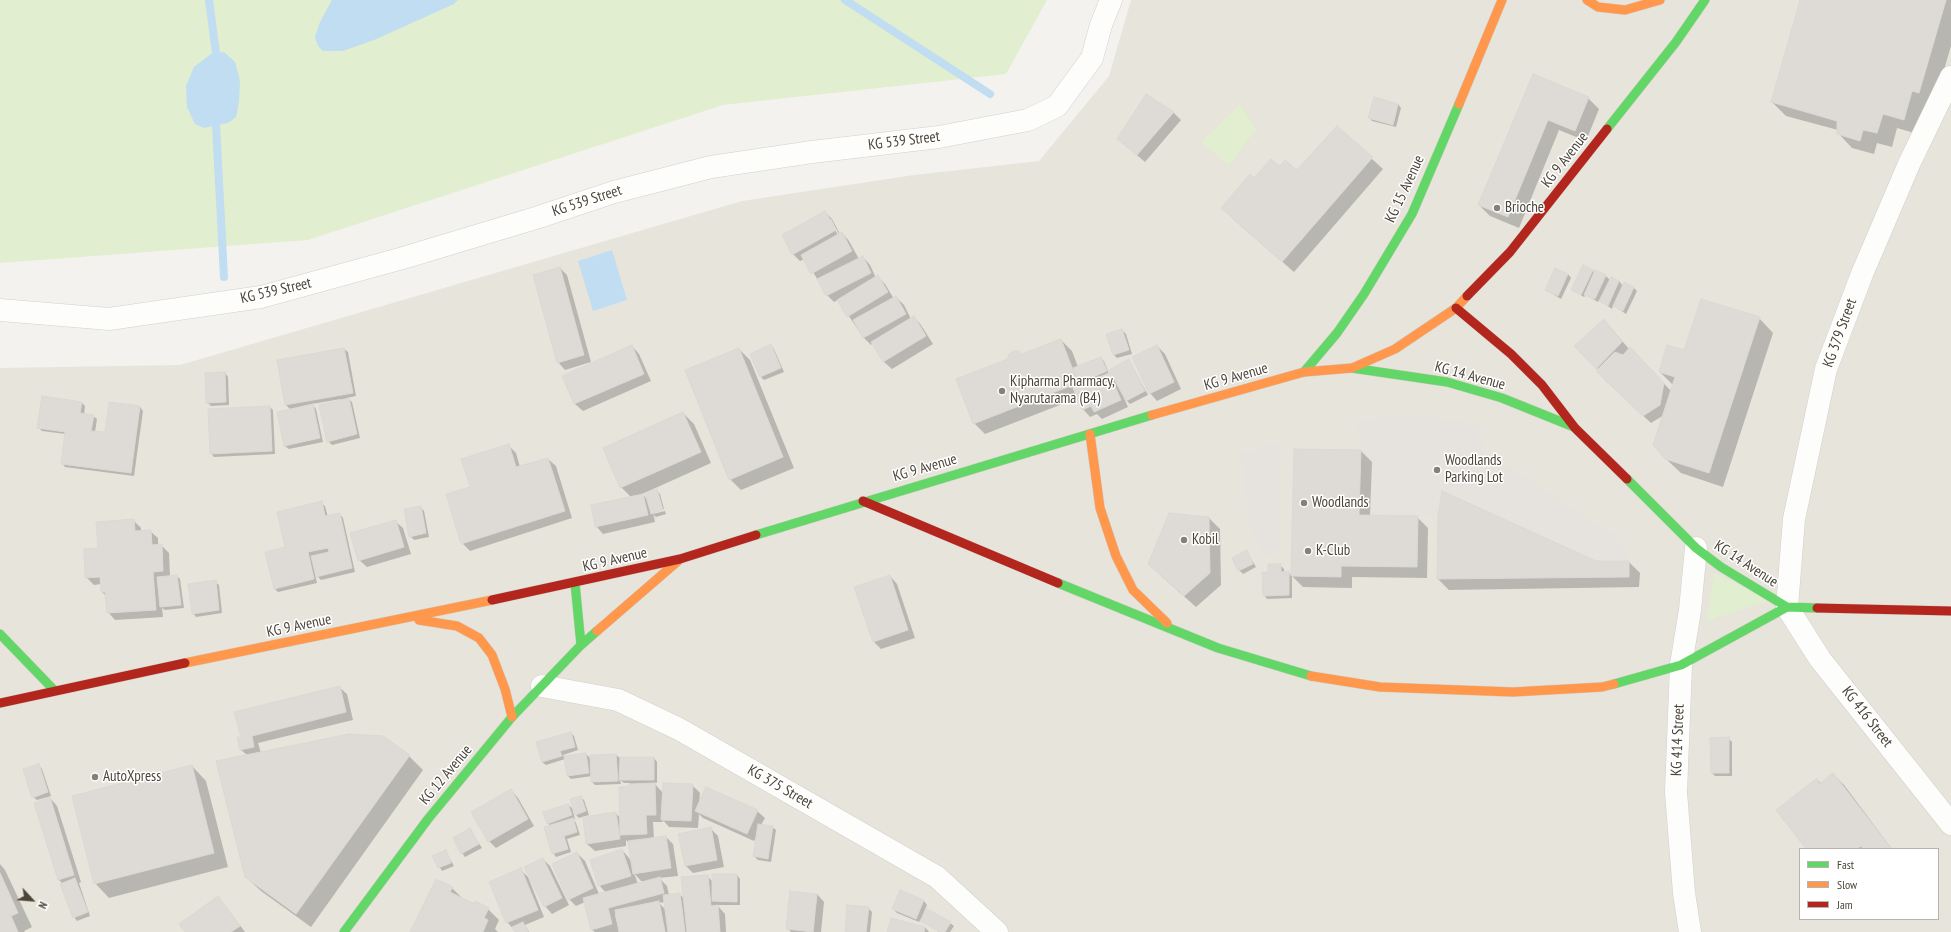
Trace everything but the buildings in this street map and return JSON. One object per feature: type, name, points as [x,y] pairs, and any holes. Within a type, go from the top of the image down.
[{"type":"main road","name":"KG 15 Avenue","points":[[1304,372],[1337,333],[1364,294],[1412,214],[1498,14],[1502,0]]},
{"type":"main road","points":[[1587,0],[1598,8],[1625,10],[1660,0]]},
{"type":"main road","name":"KG 9 Avenue","points":[[0,703],[54,690],[576,584],[680,559],[863,501],[1140,418],[1304,372],[1352,368],[1395,350],[1456,308],[1510,252],[1676,42],[1705,0]]},
{"type":"main road","name":"KG 14 Avenue","points":[[1456,308],[1511,354],[1542,385],[1575,428],[1696,548],[1721,567],[1787,607],[1951,611]]},
{"type":"main road","name":"KG 14 Avenue","points":[[1352,368],[1447,382],[1502,398],[1575,428]]},
{"type":"main road","points":[[1090,434],[1100,508],[1116,556],[1132,590],[1176,632]]},
{"type":"main road","points":[[863,501],[1176,632],[1218,648],[1307,674],[1380,687],[1513,692],[1602,687],[1681,665],[1787,607]]},
{"type":"main road","name":"KG 12 Avenue","points":[[344,932],[428,819],[512,717],[581,645],[680,559]]},
{"type":"main road","points":[[576,584],[581,645]]},
{"type":"main road","points":[[406,618],[457,626],[479,638],[492,655],[505,689],[512,717]]},
{"type":"main road","points":[[0,634],[54,690]]},
{"type":"street","name":"KG 539 Street","points":[[0,310],[109,319],[261,297],[403,258],[539,217],[614,192],[711,167],[812,152],[939,137],[1028,120],[1057,106],[1092,58],[1101,25],[1111,0]]},
{"type":"street","name":"KG 379 Street","points":[[1787,607],[1794,519],[1826,369],[1862,274],[1909,164],[1951,77]]},
{"type":"street","name":"KG 414 Street","points":[[1690,932],[1684,893],[1676,792],[1681,665],[1690,610],[1696,548]]},
{"type":"street","name":"KG 416 Street","points":[[1787,607],[1820,659],[1951,824]]},
{"type":"street","name":"KG 375 Street","points":[[542,686],[618,700],[679,729],[937,877],[997,932]]},
{"type":"shaded area","points":[[1131,0],[1951,0],[1951,932],[0,932],[0,368],[180,365],[742,201],[914,175],[1039,161],[1109,76]]},
{"type":"shaded area","name":"Woodlands Parking Lot","points":[[1416,415],[1481,425],[1482,450],[1622,540],[1629,561],[1596,561],[1442,491],[1438,516],[1359,515],[1361,450],[1357,420]]},
{"type":"shaded area","points":[[1280,442],[1280,552],[1267,557],[1249,528],[1241,454]]},
{"type":"green space","points":[[0,0],[1047,0],[1006,74],[723,105],[308,240],[0,263]]},
{"type":"green space","points":[[1240,104],[1256,129],[1229,165],[1201,142]]},
{"type":"green space","points":[[1714,573],[1771,600],[1707,621]]},
{"type":"water","points":[[332,0],[458,0],[454,4],[374,40],[343,51],[323,51],[318,46],[315,37],[320,22]]},
{"type":"water","points":[[224,52],[235,62],[240,81],[239,102],[236,117],[228,123],[204,128],[195,124],[187,107],[186,86],[194,67],[211,54]]},
{"type":"water","points":[[612,250],[627,300],[593,311],[578,261]]},
{"type":"waterway","points":[[209,0],[216,53]]},
{"type":"waterway","points":[[845,0],[990,94]]},
{"type":"waterway","points":[[216,125],[224,277]]},
{"type":"traffic: fast","points":[[1607,129],[1676,42],[1705,0]]},
{"type":"traffic: fast","points":[[1304,372],[1337,333],[1364,294],[1412,214],[1459,104]]},
{"type":"traffic: fast","points":[[1352,368],[1447,382],[1502,398],[1574,427]]},
{"type":"traffic: fast","points":[[756,535],[1152,415]]},
{"type":"traffic: fast","points":[[1627,479],[1696,548],[1721,567],[1787,607],[1817,608]]},
{"type":"traffic: fast","points":[[575,583],[581,645]]},
{"type":"traffic: fast","points":[[1058,583],[1218,648],[1311,676]]},
{"type":"traffic: fast","points":[[1614,684],[1681,665],[1787,607]]},
{"type":"traffic: fast","points":[[344,932],[428,819],[512,717],[581,645],[597,631]]},
{"type":"traffic: fast","points":[[0,634],[54,690]]},
{"type":"traffic: slow","points":[[1459,104],[1502,0]]},
{"type":"traffic: slow","points":[[1587,0],[1598,7],[1625,10],[1660,0]]},
{"type":"traffic: slow","points":[[1152,415],[1304,372],[1352,368],[1395,349],[1456,308],[1467,296]]},
{"type":"traffic: slow","points":[[1090,434],[1100,508],[1116,556],[1133,590],[1167,623]]},
{"type":"traffic: slow","points":[[597,631],[678,561]]},
{"type":"traffic: slow","points":[[185,663],[492,600]]},
{"type":"traffic: slow","points":[[419,620],[457,626],[479,638],[492,655],[505,689],[512,717]]},
{"type":"traffic: slow","points":[[1311,676],[1380,687],[1513,692],[1602,687],[1614,684]]},
{"type":"traffic: jam","points":[[1467,296],[1510,252],[1607,129]]},
{"type":"traffic: jam","points":[[1456,308],[1511,354],[1542,385],[1575,428],[1627,479]]},
{"type":"traffic: jam","points":[[863,501],[1058,583]]},
{"type":"traffic: jam","points":[[492,600],[680,559],[756,535]]},
{"type":"traffic: jam","points":[[1817,608],[1951,611]]},
{"type":"traffic: jam","points":[[0,703],[185,663]]},
{"type":"place","name":"Brioche","points":[[1497,208]]},
{"type":"place","name":"Kipharma Pharmacy, Nyarutarama (B4)","points":[[1002,391]]},
{"type":"place","name":"Woodlands Parking Lot","points":[[1437,470]]},
{"type":"place","name":"Woodlands","points":[[1304,503]]},
{"type":"place","name":"Kobil","points":[[1184,540]]},
{"type":"place","name":"K-Club","points":[[1308,551]]},
{"type":"place","name":"AutoXpress","points":[[95,777]]}]
